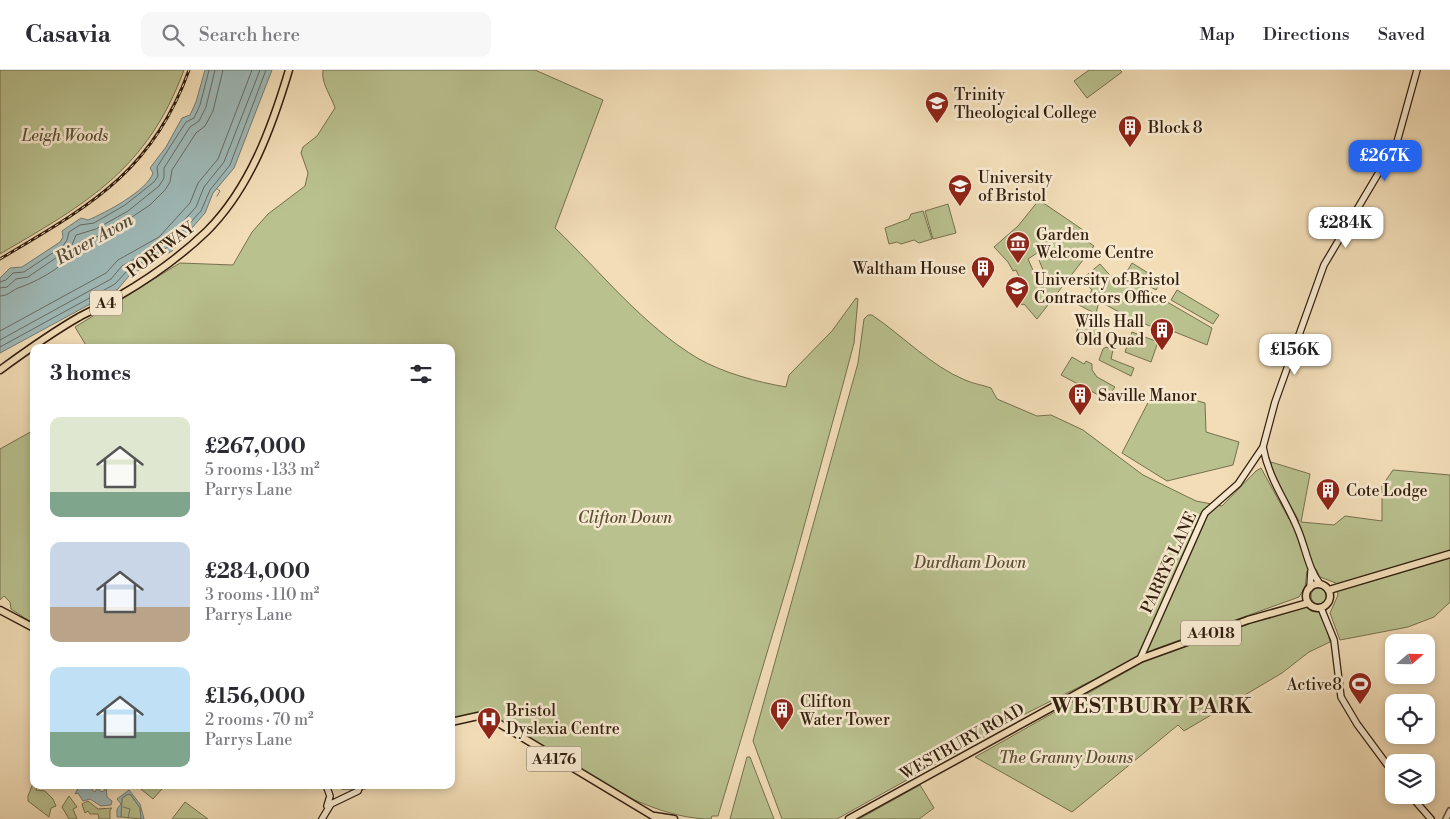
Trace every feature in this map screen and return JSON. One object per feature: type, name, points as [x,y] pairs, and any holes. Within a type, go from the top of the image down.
[{"type":"main road","name":"PORTWAY","points":[[36,344],[53,332],[144,280],[175,259],[207,230],[231,201],[251,169],[267,134],[288,70]]},
{"type":"main road","name":"PARRYS LANE","points":[[1140,659],[1205,512],[1238,484],[1263,447],[1305,317],[1305,311],[1324,265],[1396,140],[1417,70]]},
{"type":"main road","name":"PORTWAY","points":[[0,370],[30,348]]},
{"type":"main road","points":[[1263,447],[1273,482],[1298,530],[1311,571],[1320,584],[1330,592]]},
{"type":"main road","points":[[1330,592],[1450,554]]},
{"type":"main road","points":[[1311,571],[1307,600],[1313,607],[1323,607],[1329,602],[1330,592]]},
{"type":"main road","points":[[1310,588],[1320,584]]},
{"type":"main road","name":"WESTBURY ROAD","points":[[849,819],[1140,659],[1307,600]]},
{"type":"main road","points":[[1323,607],[1334,644],[1341,697],[1385,761]]},
{"type":"main road","points":[[0,610],[30,626]]},
{"type":"main road","points":[[1144,648],[1147,656]]},
{"type":"main road","name":"A4176","points":[[455,721],[478,716],[490,718],[553,758],[657,818],[674,819]]},
{"type":"main road","points":[[322,819],[330,796],[327,789]]},
{"type":"main road","points":[[326,810],[331,804],[360,789]]},
{"type":"main road","points":[[1418,804],[1430,819]]},
{"type":"street","points":[[1446,819],[1450,811]]},
{"type":"green space","name":"Leigh Woods","points":[[0,70],[184,70],[169,105],[152,134],[132,159],[111,180],[87,200],[60,218],[0,254]]},
{"type":"green space","name":"Clifton Down","points":[[323,70],[535,70],[603,100],[555,228],[623,298],[659,331],[699,359],[719,369],[752,380],[786,387],[789,375],[832,331],[856,298],[858,299],[854,343],[842,388],[794,563],[718,816],[712,816],[711,819],[683,816],[654,808],[625,796],[596,780],[490,715],[476,713],[455,717],[455,344],[85,344],[75,327],[180,263],[233,265],[252,232],[268,214],[305,186],[308,173],[301,153],[303,147],[317,136],[335,108],[325,85]]},
{"type":"green space","points":[[1089,70],[1120,70],[1122,72],[1087,98],[1074,81]]},
{"type":"green space","points":[[1039,200],[1083,230],[1084,239],[1094,246],[1037,319],[1024,304],[1022,305],[1014,290],[1023,285],[1016,270],[1013,271],[1008,262],[994,247],[1018,226]],"holes":[[[1043,251],[1045,256],[1039,260],[1049,285],[1041,288],[1028,259]]]},
{"type":"green space","points":[[948,204],[956,233],[933,239],[925,211]]},
{"type":"green space","points":[[923,211],[932,239],[919,243],[914,240],[901,244],[897,242],[889,244],[885,228],[909,219],[911,214]]},
{"type":"green space","points":[[1132,263],[1161,281],[1156,290],[1126,273]]},
{"type":"green space","points":[[1100,264],[1114,280],[1131,281],[1212,328],[1207,345],[1175,332],[1163,331],[1119,314],[1119,312],[1099,301],[1096,314],[1077,304],[1082,300],[1085,301],[1092,290],[1082,279]]},
{"type":"green space","points":[[1177,290],[1219,315],[1213,324],[1171,300]]},
{"type":"green space","name":"Durdham Down","points":[[868,315],[872,315],[884,323],[940,367],[968,381],[991,388],[997,399],[1037,416],[1051,415],[1083,430],[1143,475],[1196,501],[1222,506],[1261,468],[1289,519],[1299,521],[1272,473],[1271,462],[1310,474],[1301,522],[1334,525],[1345,516],[1382,521],[1382,486],[1393,470],[1450,475],[1450,602],[1434,617],[1408,627],[1340,640],[1330,613],[1338,595],[1336,583],[1320,577],[1316,569],[1307,571],[1305,587],[1299,597],[1155,649],[1027,713],[837,819],[782,819],[753,741],[858,363],[864,319]]},
{"type":"green space","points":[[1085,320],[1094,325],[1097,332],[1090,342],[1075,336],[1080,322]]},
{"type":"green space","points":[[1132,332],[1158,342],[1151,362],[1125,352]]},
{"type":"green space","points":[[1106,347],[1113,350],[1111,359],[1134,368],[1131,376],[1099,360],[1103,349]]},
{"type":"green space","points":[[1072,357],[1084,364],[1086,361],[1092,364],[1092,370],[1097,377],[1115,387],[1106,399],[1061,375]]},
{"type":"green space","points":[[1155,389],[1205,403],[1206,432],[1239,442],[1233,465],[1167,481],[1122,453]]},
{"type":"green space","points":[[30,432],[30,621],[11,609],[10,602],[4,596],[0,600],[0,449]]},
{"type":"green space","points":[[1319,588],[1327,596],[1319,604],[1311,596]]},
{"type":"green space","name":"The Granny Downs","points":[[1305,604],[1323,612],[1330,642],[1309,652],[1282,673],[1184,731],[1178,725],[1072,812],[975,757],[1147,660]]},
{"type":"green space","points":[[747,757],[750,757],[774,819],[730,819]]},
{"type":"green space","points":[[920,785],[934,808],[919,819],[859,819]]},
{"type":"green space","points":[[31,789],[45,791],[53,799],[56,806],[51,808],[49,817],[28,801]]},
{"type":"green space","points":[[141,789],[162,789],[153,799]]},
{"type":"green space","points":[[128,794],[131,795],[140,808],[141,819],[121,817],[122,798]]},
{"type":"green space","points":[[69,796],[77,807],[73,809],[77,819],[69,819],[62,807]]},
{"type":"green space","points":[[88,801],[98,809],[112,808],[110,810],[110,819],[99,819],[98,814],[90,814],[88,811],[85,813],[82,804]]},
{"type":"green space","points":[[185,802],[208,819],[172,819]]},
{"type":"water","name":"River Avon","points":[[205,70],[272,70],[234,168],[213,193],[205,213],[172,251],[129,276],[118,289],[0,353],[0,278],[10,268],[22,267],[60,242],[63,237],[62,231],[81,218],[88,220],[104,212],[125,201],[143,187],[153,173],[150,168],[166,147],[182,118],[190,115],[196,102]]},
{"type":"water","points":[[78,789],[92,789],[95,792],[99,789],[102,792],[106,789],[107,797],[112,801],[111,805],[101,806],[90,799],[83,801],[78,793],[75,794]]},
{"type":"water","points":[[129,790],[140,804],[144,819],[141,819],[140,808],[131,795],[128,794],[122,798],[121,817],[117,817],[117,809],[121,804],[117,799]]},
{"type":"waterway","points":[[217,189],[220,191],[217,196]]},
{"type":"waterway","points":[[123,807],[130,809],[128,818]]},
{"type":"railway","points":[[0,259],[62,222],[114,183],[136,161],[156,136],[174,106],[189,70]]},
{"type":"place","name":"Trinity Theological College","points":[[937,124]]},
{"type":"place","name":"Block 8","points":[[1130,148]]},
{"type":"place","name":"University of Bristol","points":[[960,207]]},
{"type":"place","name":"Garden Welcome Centre","points":[[1018,264]]},
{"type":"place","name":"Waltham House","points":[[983,289]]},
{"type":"place","name":"University of Bristol Contractors Office","points":[[1017,309]]},
{"type":"place","name":"Wills Hall Old Quad","points":[[1162,351]]},
{"type":"place","name":"Saville Manor","points":[[1080,416]]},
{"type":"place","name":"Cote Lodge","points":[[1328,511]]},
{"type":"place","name":"Active8","points":[[1360,705]]},
{"type":"place","name":"Clifton Water Tower","points":[[782,731]]},
{"type":"place","name":"Bristol Dyslexia Centre","points":[[489,740]]},
{"type":"district","name":"WESTBURY PARK","points":[[1152,706]]}]
